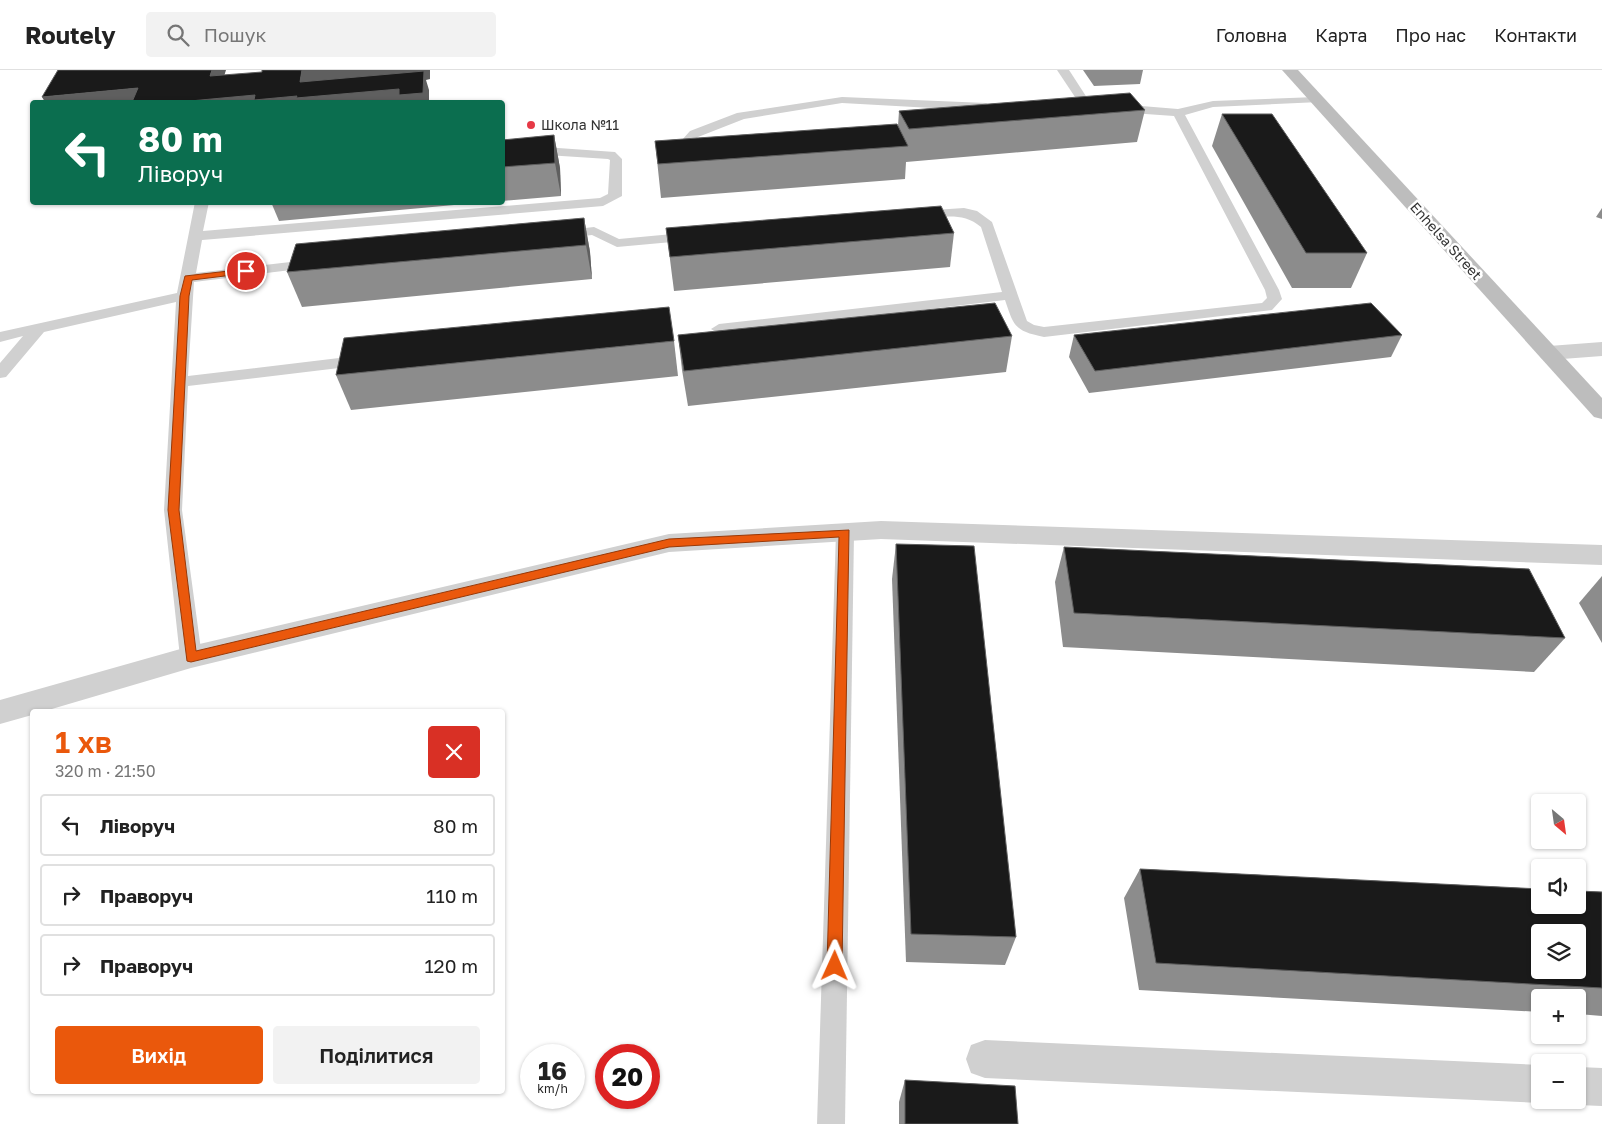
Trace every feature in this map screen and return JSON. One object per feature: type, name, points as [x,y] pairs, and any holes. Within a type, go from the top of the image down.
[{"type":"street","name":"Enhelsa Street","points":[[1290,70],[1602,412]]},
{"type":"street","points":[[1549,353],[1602,349]]},
{"type":"street","points":[[0,712],[191,657],[669,543],[881,530],[1602,555]]},
{"type":"street","points":[[985,1059],[1531,1084]]},
{"type":"street","points":[[1586,1086],[1602,1087]]},
{"type":"lane","points":[[1063,70],[1096,108]]},
{"type":"lane","points":[[668,162],[694,134],[741,116],[842,100],[1003,107]]},
{"type":"lane","points":[[1069,107],[1140,108],[1178,113],[1213,104],[1316,100]]},
{"type":"lane","points":[[906,216],[965,211],[978,215],[987,225],[1020,323],[1028,329],[1044,332],[1267,308],[1275,299],[1272,290],[1178,113]]},
{"type":"lane","points":[[196,236],[603,202],[615,196],[616,159],[611,155],[505,148]]},
{"type":"lane","points":[[191,657],[174,510],[184,296],[201,205]]},
{"type":"lane","points":[[545,236],[594,230],[617,243],[707,235]]},
{"type":"lane","points":[[188,278],[327,262]]},
{"type":"lane","points":[[719,329],[1011,295]]},
{"type":"lane","points":[[0,337],[184,296]]},
{"type":"lane","points":[[0,373],[39,328]]},
{"type":"lane","points":[[180,382],[378,358]]},
{"type":"lane","points":[[831,1124],[845,533]]},
{"type":"building","points":[[58,70],[212,70],[210,76],[262,72],[262,70],[302,70],[300,82],[424,71],[423,93],[399,95],[399,89],[254,100],[255,95],[201,100],[133,100],[138,88],[42,97]]},
{"type":"building","points":[[1130,93],[1145,110],[909,129],[899,111]]},
{"type":"building","points":[[1222,114],[1272,114],[1367,253],[1306,253]]},
{"type":"building","points":[[897,124],[908,146],[658,164],[655,141]]},
{"type":"building","points":[[554,135],[555,163],[505,167],[505,140]]},
{"type":"building","points":[[941,206],[954,233],[670,257],[666,228]]},
{"type":"building","points":[[584,218],[586,245],[287,272],[296,244]]},
{"type":"building","points":[[995,303],[1012,336],[684,371],[678,335]]},
{"type":"building","points":[[1371,303],[1402,335],[1095,371],[1074,335]]},
{"type":"building","points":[[669,307],[674,341],[336,375],[344,338]]},
{"type":"building","points":[[896,544],[974,546],[1016,937],[911,934]]},
{"type":"building","points":[[1064,547],[1529,569],[1565,638],[1074,613]]},
{"type":"building","points":[[1140,869],[1531,889],[1531,914],[1586,914],[1586,891],[1602,892],[1602,988],[1156,963]]},
{"type":"building","points":[[905,1080],[1015,1086],[1018,1124],[905,1124]]},
{"type":"place","name":"Школа №11","points":[[531,125]]},
{"type":"route","points":[[246,271],[188,278],[184,296],[174,510],[191,657],[669,543],[845,533],[835,966]]}]
